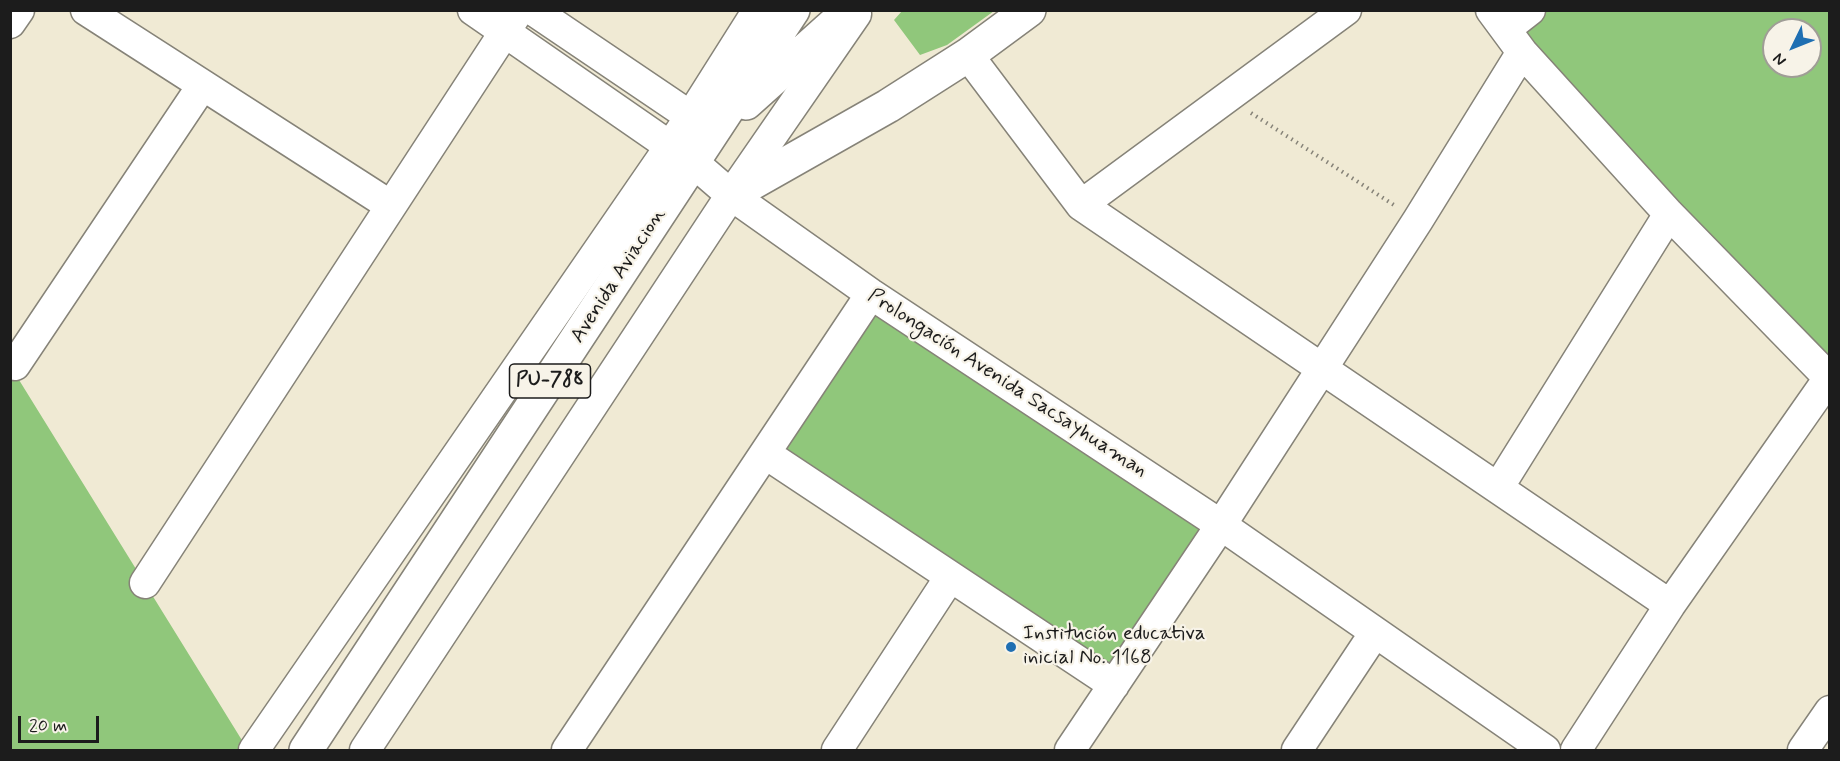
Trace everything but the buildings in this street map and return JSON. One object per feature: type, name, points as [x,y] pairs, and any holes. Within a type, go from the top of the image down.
[{"type":"main road","name":"Avenida Aviacion","points":[[306,750],[702,124],[793,10]]},
{"type":"main road","points":[[702,124],[850,10]]},
{"type":"main road","points":[[731,195],[888,106],[968,55],[1029,10]]},
{"type":"street","points":[[10,23],[18,10]]},
{"type":"street","points":[[86,10],[391,206]]},
{"type":"street","name":"Prolongación Avenida Sacsayhuaman","points":[[473,10],[512,21],[731,195],[871,294],[1221,525],[1374,634],[1545,750]]},
{"type":"street","points":[[533,10],[702,124],[759,10]]},
{"type":"street","points":[[365,750],[731,195],[858,10]]},
{"type":"street","points":[[1081,205],[1346,10]]},
{"type":"street","points":[[1070,750],[1221,525],[1418,220],[1507,30],[1530,10]]},
{"type":"street","points":[[145,583],[512,21]]},
{"type":"street","points":[[1507,30],[1668,214],[1829,379],[1670,605],[1576,750]]},
{"type":"street","points":[[968,55],[1081,205],[1323,367],[1670,605]]},
{"type":"street","points":[[15,365],[202,86]]},
{"type":"street","points":[[254,750],[682,155]]},
{"type":"street","points":[[1498,488],[1668,214]]},
{"type":"street","points":[[567,750],[871,294]]},
{"type":"street","points":[[766,454],[1114,685]]},
{"type":"street","points":[[837,750],[950,577]]},
{"type":"street","points":[[1297,750],[1374,634]]},
{"type":"street","points":[[1803,750],[1830,711]]},
{"type":"path","points":[[1226,97],[1418,220]]},
{"type":"green space","points":[[902,11],[994,11],[947,45],[920,55],[894,20]]},
{"type":"green space","points":[[1543,11],[1829,11],[1829,371],[1516,31]]},
{"type":"green space","points":[[871,294],[1221,525],[1114,685],[766,454]]},
{"type":"green space","points":[[11,367],[248,750],[11,750]]},
{"type":"place","name":"Institución educativa inicial No. 1168","points":[[1011,647]]}]
